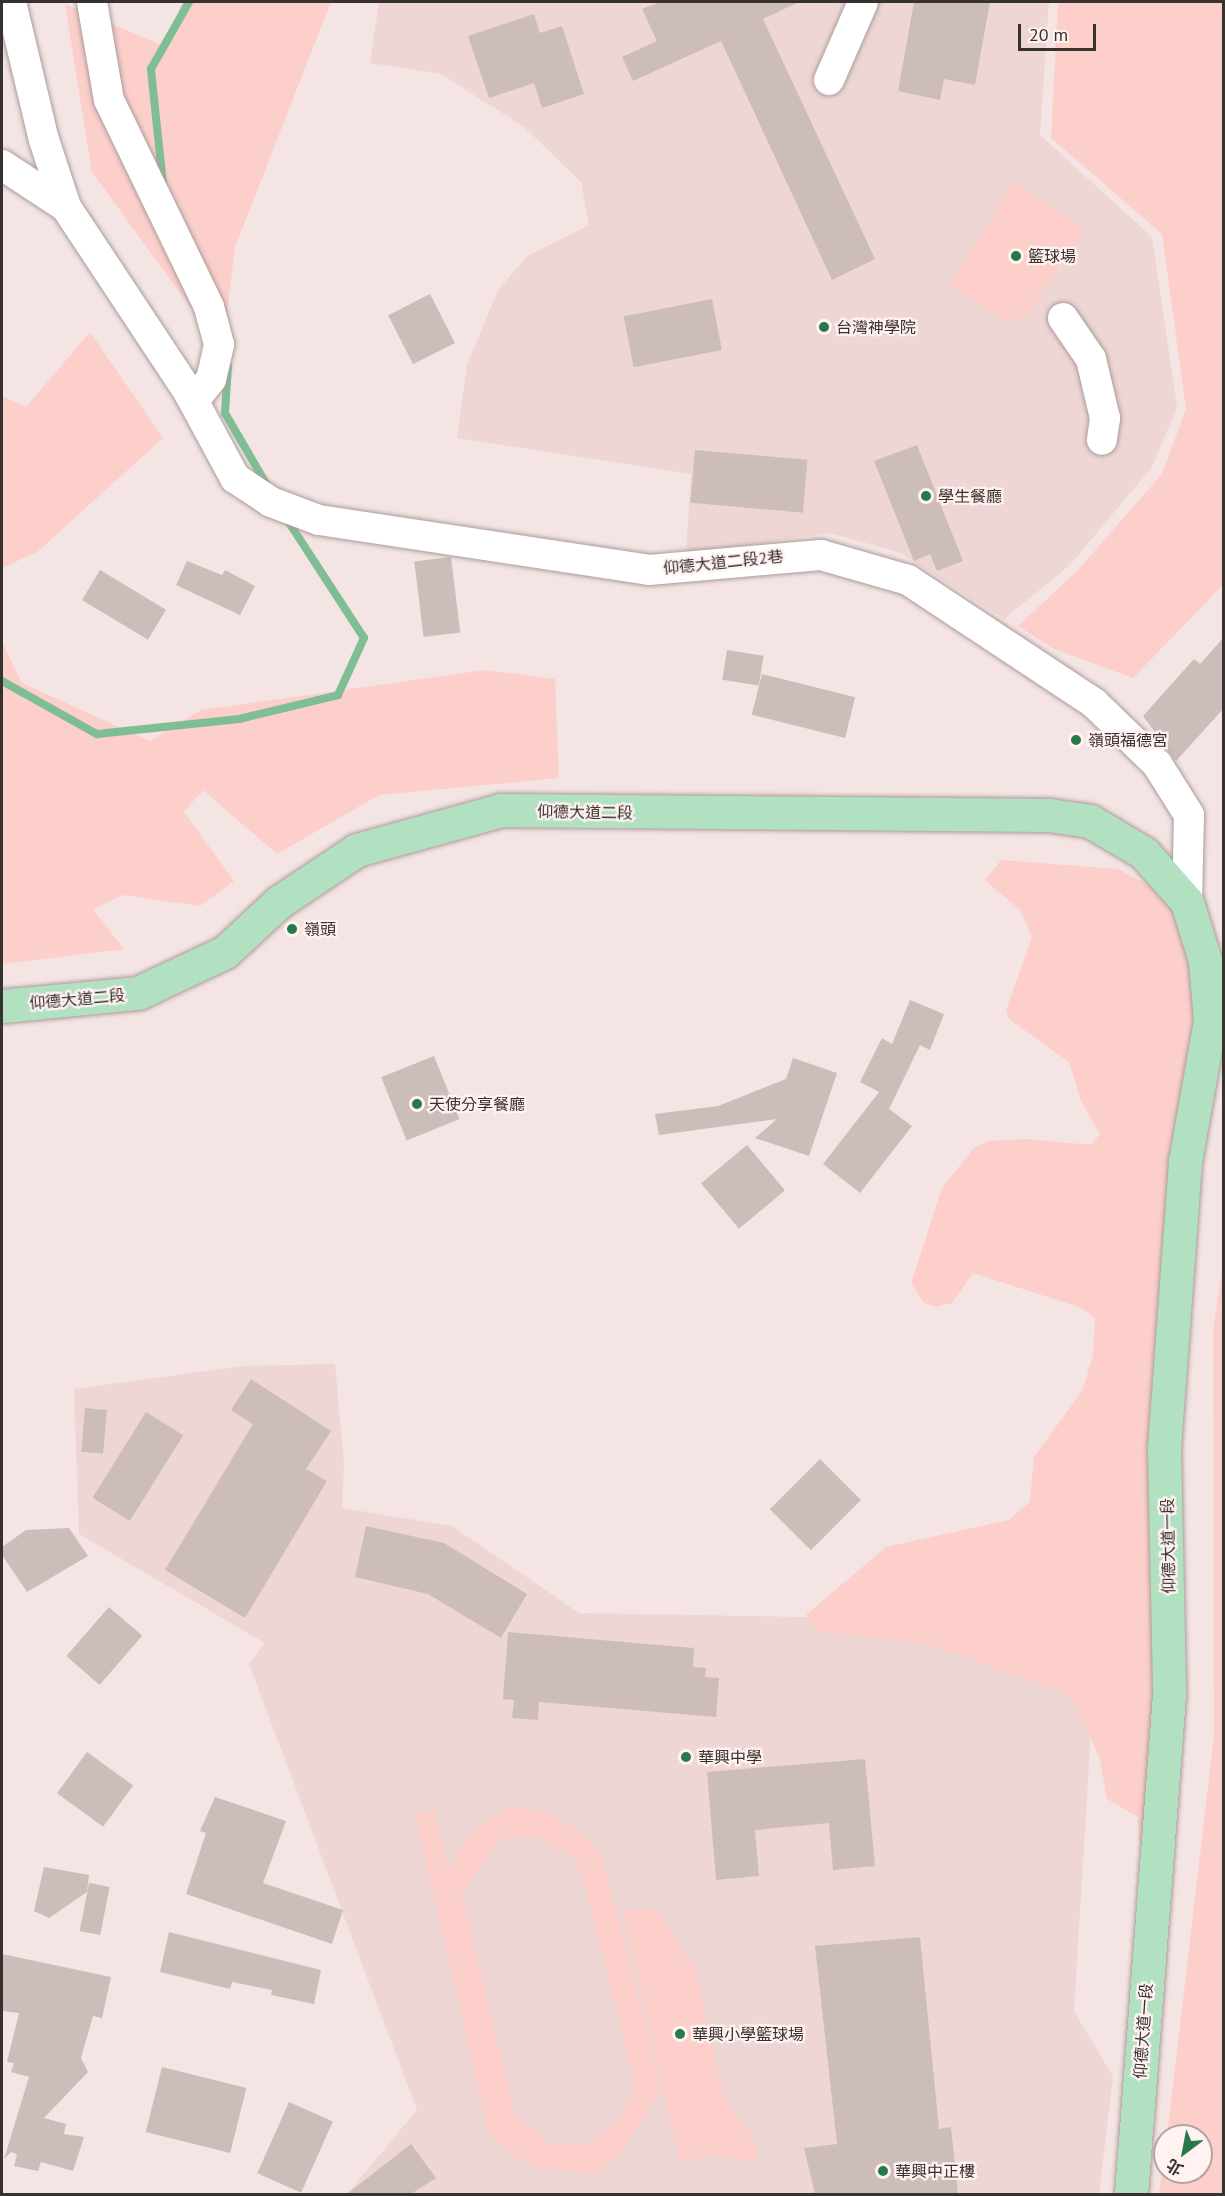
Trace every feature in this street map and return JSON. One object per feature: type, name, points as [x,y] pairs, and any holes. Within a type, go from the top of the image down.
[{"type":"main road","name":"仰德大道二段","points":[[2,1006],[138,993],[225,952],[279,902],[357,850],[501,810],[1060,816],[1090,821],[1126,839],[1187,902]]},
{"type":"main road","name":"仰德大道一段","points":[[1131,2194],[1169,1695],[1164,1448],[1185,1162],[1210,1021],[1205,961],[1187,902]]},
{"type":"street","points":[[11,2],[44,140],[66,207],[194,402],[211,379],[219,345],[209,307],[118,123],[94,35],[92,2]]},
{"type":"street","points":[[829,80],[863,2]]},
{"type":"street","points":[[2,165],[66,207]]},
{"type":"street","points":[[1063,318],[1090,359],[1105,418],[1102,440]]},
{"type":"street","name":"仰德大道二段2巷","points":[[194,402],[235,478],[271,502],[320,520],[650,570],[821,555],[908,580],[1094,703],[1157,764],[1189,815],[1187,902]]},
{"type":"shaded area","points":[[182,2],[331,2],[235,247],[221,364],[196,315],[92,172],[65,4],[164,46]]},
{"type":"shaded area","name":"台灣神學院","points":[[379,2],[1049,2],[1040,135],[1152,237],[1177,407],[1152,467],[1070,565],[1004,619],[901,553],[830,533],[686,554],[691,474],[457,438],[467,365],[498,290],[527,256],[589,225],[581,182],[524,127],[441,74],[370,63]]},
{"type":"shaded area","points":[[1058,2],[1223,2],[1223,585],[1133,678],[1052,648],[1018,626],[1078,570],[1162,474],[1186,409],[1162,234],[1051,138]]},
{"type":"shaded area","name":"籃球場","points":[[1014,183],[1085,228],[1027,316],[1006,322],[948,285]]},
{"type":"shaded area","points":[[90,332],[163,438],[37,552],[2,568],[2,396],[26,407]]},
{"type":"shaded area","points":[[2,642],[22,683],[150,741],[201,710],[485,670],[555,679],[559,778],[379,795],[277,854],[203,790],[184,812],[234,881],[200,906],[123,895],[93,909],[124,949],[2,964]]},
{"type":"shaded area","points":[[1001,860],[1118,869],[1166,895],[1177,909],[1203,992],[1164,1680],[1148,1847],[1139,1843],[1138,1817],[1107,1799],[1100,1760],[1082,1717],[1065,1693],[930,1645],[816,1631],[806,1615],[886,1547],[1009,1520],[1030,1502],[1034,1457],[1082,1391],[1093,1356],[1095,1318],[1079,1307],[973,1273],[952,1303],[936,1307],[924,1303],[911,1283],[942,1188],[974,1148],[988,1141],[1026,1139],[1091,1145],[1100,1134],[1081,1101],[1069,1062],[1009,1019],[1006,1010],[1032,937],[1020,910],[985,880]]},
{"type":"shaded area","points":[[1223,1264],[1223,2194],[1159,2194],[1160,2184],[1213,2184],[1213,2124],[1168,2124],[1214,1736],[1213,1332]]},
{"type":"shaded area","name":"華興中學","points":[[335,1364],[344,1464],[342,1508],[452,1526],[579,1613],[914,1619],[1094,1682],[1074,2011],[1113,2076],[1099,2194],[347,2194],[417,2110],[249,1664],[265,1643],[79,1534],[74,1389],[243,1366]]},
{"type":"shaded area","points":[[511,1807],[550,1812],[587,1837],[603,1860],[661,2088],[619,2157],[597,2174],[544,2169],[516,2158],[488,2132],[415,1813],[435,1811],[449,1871],[463,1844],[487,1819]],"holes":[[[533,1835],[570,1855],[581,1872],[635,2083],[621,2117],[587,2144],[552,2145],[515,2114],[462,1895],[498,1840]]]},
{"type":"shaded area","name":"華興小學籃球場","points":[[656,1909],[696,1971],[724,2097],[752,2136],[760,2162],[715,2155],[680,2162],[622,1910]]},
{"type":"building","points":[[660,2],[799,2],[763,19],[875,259],[832,280],[721,41],[633,81],[622,57],[657,41],[642,9]]},
{"type":"building","points":[[914,2],[990,2],[975,85],[944,79],[940,100],[898,91]]},
{"type":"building","points":[[534,14],[540,33],[562,26],[584,94],[542,108],[534,83],[489,98],[468,36]]},
{"type":"building","points":[[430,294],[455,343],[413,364],[388,315]]},
{"type":"building","points":[[712,299],[722,350],[634,367],[624,316]]},
{"type":"building","points":[[917,445],[963,561],[937,571],[930,554],[914,561],[874,461]]},
{"type":"building","points":[[695,450],[808,460],[803,513],[690,503]]},
{"type":"building","points":[[451,557],[460,632],[424,637],[414,562]]},
{"type":"building","points":[[187,561],[222,575],[225,570],[255,586],[240,615],[176,585]]},
{"type":"building","points":[[100,570],[166,610],[148,640],[82,600]]},
{"type":"building","points":[[1224,637],[1224,708],[1176,761],[1143,716],[1194,659],[1200,664]]},
{"type":"building","points":[[727,650],[764,656],[759,685],[722,680]]},
{"type":"building","points":[[762,674],[855,697],[845,738],[752,715]]},
{"type":"building","points":[[910,1000],[944,1014],[930,1050],[920,1045],[889,1109],[912,1126],[860,1193],[823,1164],[879,1092],[860,1082],[882,1038],[892,1044]]},
{"type":"building","points":[[434,1056],[459,1119],[407,1140],[381,1077]]},
{"type":"building","points":[[793,1058],[837,1073],[809,1156],[755,1138],[777,1119],[659,1135],[655,1114],[718,1106],[786,1079]]},
{"type":"building","points":[[747,1145],[785,1190],[739,1229],[701,1184]]},
{"type":"building","points":[[251,1379],[331,1431],[306,1469],[327,1481],[245,1618],[165,1570],[253,1424],[231,1410]]},
{"type":"building","points":[[85,1408],[107,1410],[103,1454],[81,1452]]},
{"type":"building","points":[[146,1412],[183,1435],[130,1521],[92,1498]]},
{"type":"building","points":[[820,1459],[861,1500],[811,1550],[770,1509]]},
{"type":"building","points":[[366,1526],[444,1543],[527,1594],[501,1638],[428,1594],[355,1577]]},
{"type":"building","points":[[69,1528],[88,1556],[27,1592],[2,1555],[2,1547],[26,1530]]},
{"type":"building","points":[[109,1607],[142,1636],[100,1685],[66,1656]]},
{"type":"building","points":[[508,1632],[694,1648],[693,1667],[706,1668],[705,1677],[719,1678],[716,1717],[539,1702],[538,1720],[512,1718],[514,1700],[503,1699]]},
{"type":"building","points":[[87,1752],[133,1786],[103,1827],[57,1793]]},
{"type":"building","points":[[865,1759],[875,1866],[833,1870],[829,1823],[755,1830],[759,1876],[716,1880],[707,1772]]},
{"type":"building","points":[[215,1797],[286,1821],[263,1883],[343,1910],[332,1944],[186,1894],[206,1833],[200,1831]]},
{"type":"building","points":[[44,1867],[89,1875],[87,1892],[49,1918],[34,1911]]},
{"type":"building","points":[[89,1883],[110,1887],[100,1935],[80,1931]]},
{"type":"building","points":[[169,1932],[321,1970],[314,2004],[271,1995],[272,1990],[232,1982],[230,1989],[160,1972]]},
{"type":"building","points":[[920,1937],[939,2129],[951,2127],[958,2194],[815,2194],[804,2148],[837,2144],[815,1946]]},
{"type":"building","points":[[2,1954],[111,1977],[102,2018],[93,2016],[81,2058],[88,2072],[44,2118],[66,2124],[64,2134],[84,2137],[73,2171],[41,2162],[38,2171],[14,2166],[17,2154],[11,2152],[4,2159],[29,2077],[11,2072],[14,2063],[7,2062],[19,2013],[2,2011]]},
{"type":"building","points":[[162,2067],[246,2088],[230,2153],[146,2132]]},
{"type":"building","points":[[289,2102],[333,2122],[301,2193],[257,2173]]},
{"type":"building","points":[[411,2144],[436,2178],[411,2194],[347,2194]]},
{"type":"waterway","points":[[163,184],[151,69],[189,2]]},
{"type":"waterway","points":[[228,366],[225,413],[268,487]]},
{"type":"waterway","points":[[2,681],[97,734],[239,719],[338,695],[364,638],[286,518]]},
{"type":"place","name":"籃球場","points":[[1016,256]]},
{"type":"place","name":"台灣神學院","points":[[824,327]]},
{"type":"place","name":"學生餐廳","points":[[926,496]]},
{"type":"place","name":"嶺頭福德宮","points":[[1076,740]]},
{"type":"place","name":"嶺頭","points":[[292,929]]},
{"type":"place","name":"天使分享餐廳","points":[[417,1104]]},
{"type":"place","name":"華興中學","points":[[686,1757]]},
{"type":"place","name":"華興小學籃球場","points":[[680,2034]]},
{"type":"place","name":"華興中正樓","points":[[883,2171]]}]
